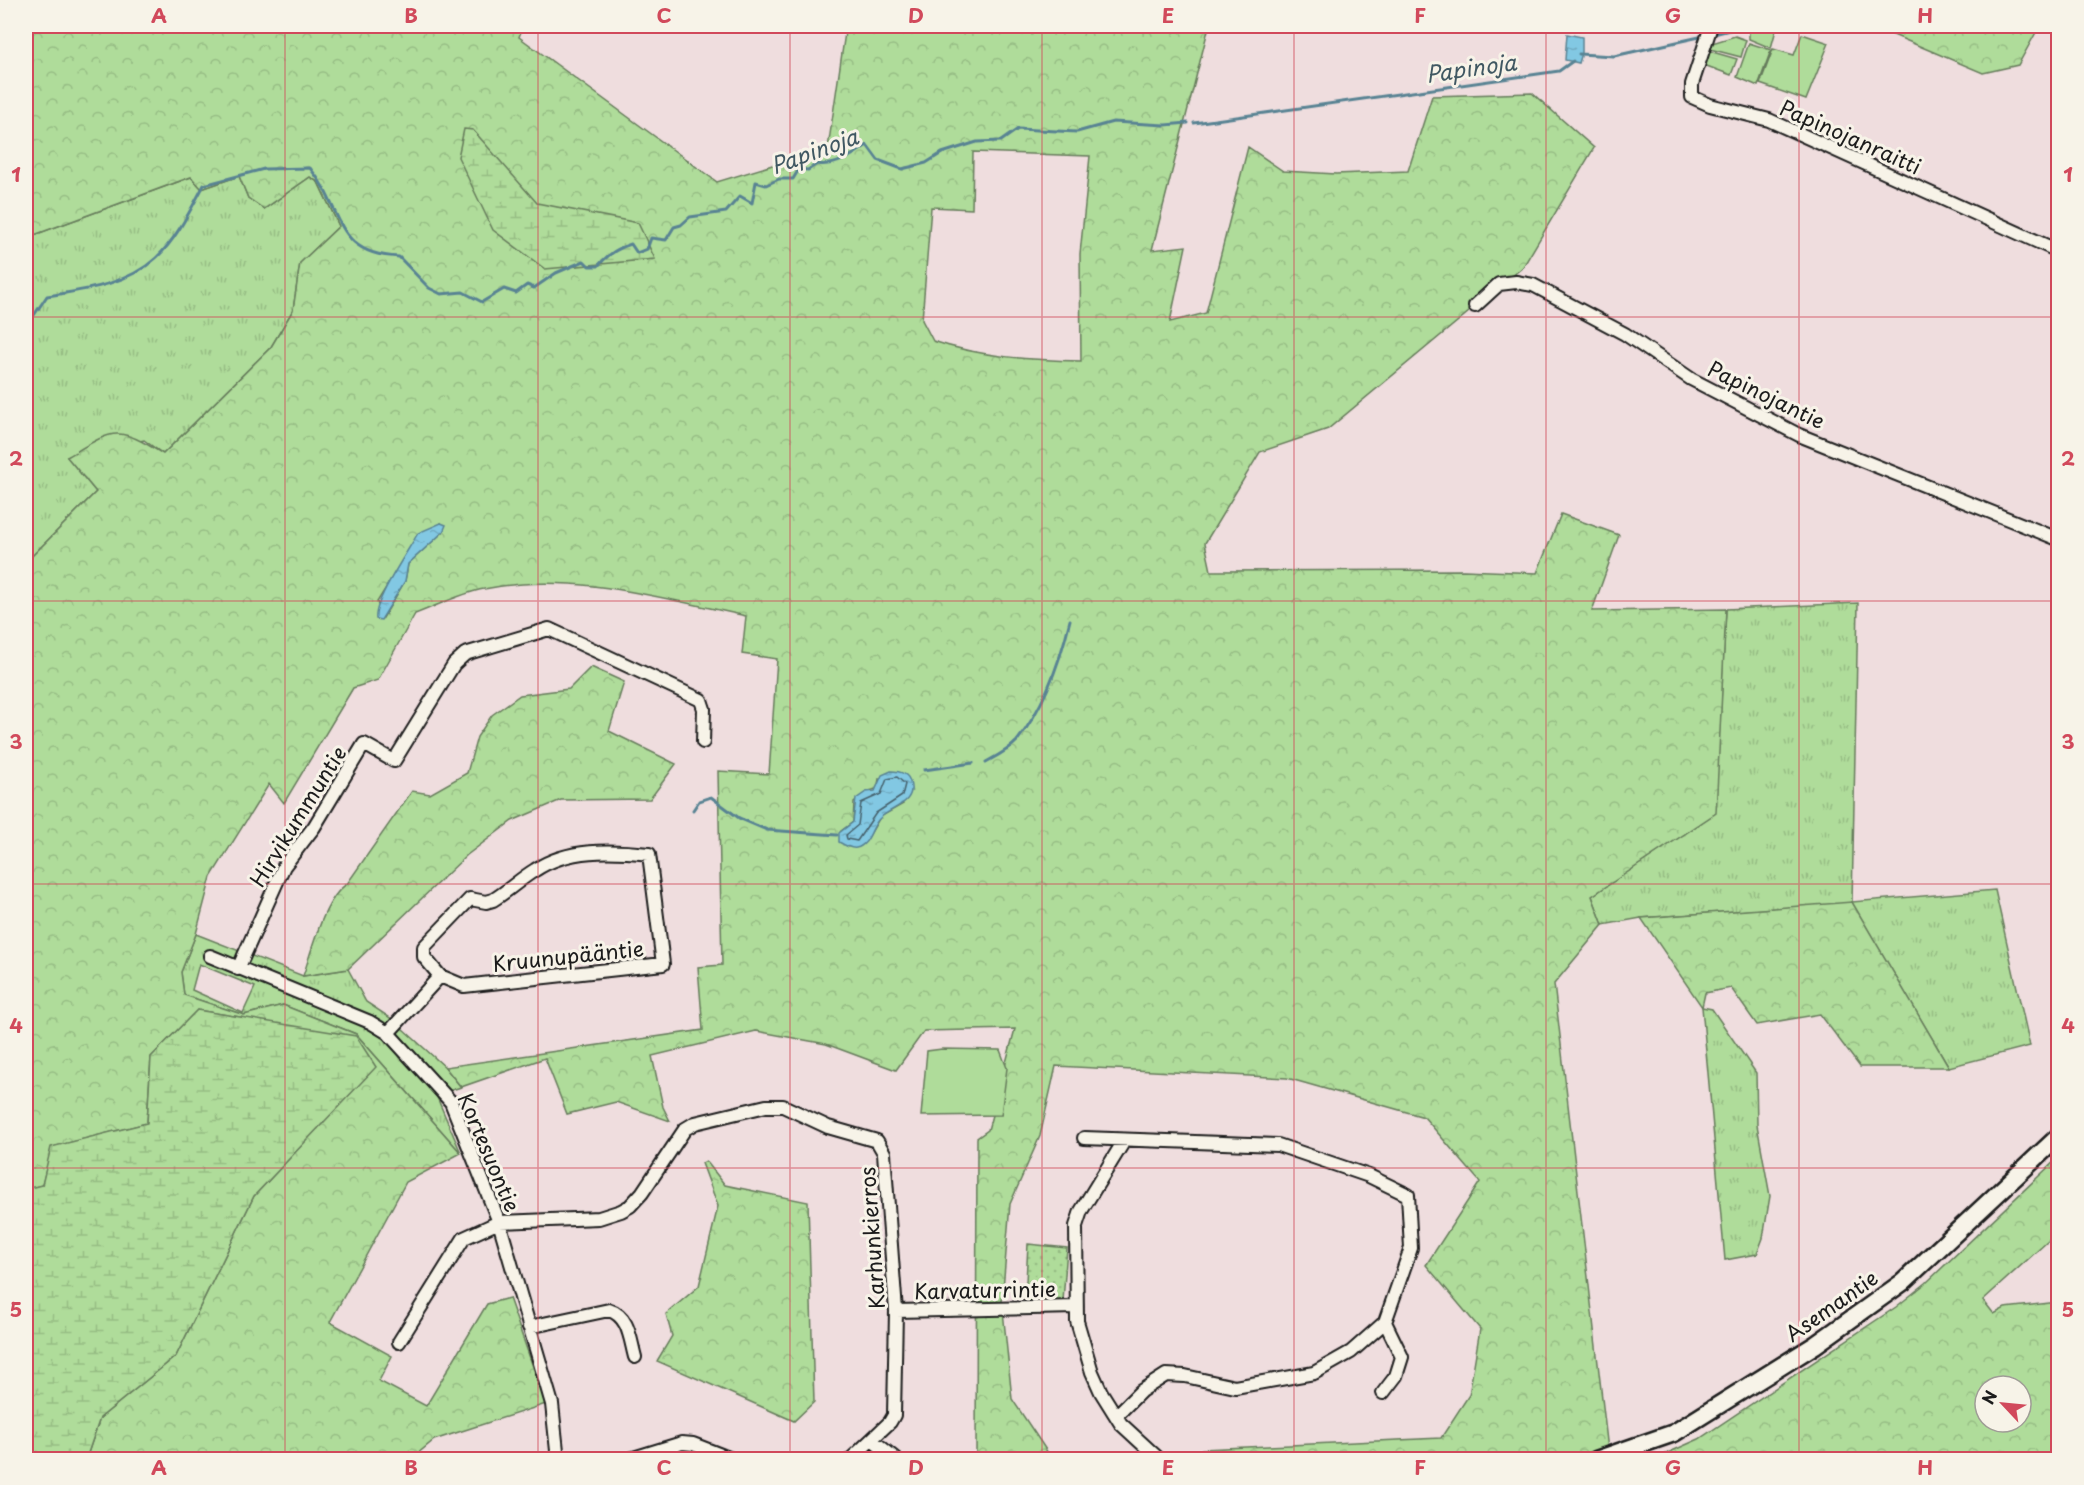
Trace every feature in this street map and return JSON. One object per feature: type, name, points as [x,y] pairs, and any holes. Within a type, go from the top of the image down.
[{"type":"main road","name":"Asemantie","points":[[1596,1460],[1674,1433],[1815,1345],[1903,1282],[2058,1137]]},
{"type":"street","name":"Papinojanraitti","points":[[1711,27],[1692,84],[1692,97],[1710,105],[1769,120],[2058,251]]},
{"type":"street","name":"Papinojantie","points":[[1475,306],[1499,284],[1516,282],[1533,285],[1625,334],[1691,379],[1799,435],[2058,539]]},
{"type":"street","name":"Hirvikummuntie","points":[[238,969],[284,866],[314,827],[364,744],[394,761],[454,664],[465,654],[549,629],[701,700],[704,709],[703,742]]},
{"type":"street","name":"Kruunupääntie","points":[[598,852],[649,854],[663,964],[464,986],[440,976],[424,957],[424,947],[470,899],[486,902],[536,869],[557,859],[598,852]]},
{"type":"street","name":"Kortesuontie","points":[[210,956],[369,1022],[388,1033],[451,1102],[499,1222],[552,1404],[558,1460]]},
{"type":"street","points":[[388,1033],[440,976]]},
{"type":"street","name":"Karhunkierros","points":[[499,1222],[599,1218],[621,1211],[630,1206],[642,1193],[685,1129],[695,1123],[766,1106],[783,1106],[828,1127],[877,1141],[884,1153],[896,1311],[894,1415],[850,1460]]},
{"type":"street","points":[[1084,1138],[1278,1145],[1369,1176],[1408,1195],[1411,1248],[1385,1322],[1351,1352],[1314,1373],[1235,1387],[1185,1376],[1166,1375],[1141,1391],[1117,1414]]},
{"type":"street","points":[[1124,1141],[1081,1211],[1076,1226],[1077,1321],[1092,1372],[1121,1424],[1160,1460]]},
{"type":"street","points":[[399,1342],[464,1238],[499,1222]]},
{"type":"street","name":"Karvaturrintie","points":[[896,1311],[1076,1307]]},
{"type":"street","points":[[529,1327],[609,1310],[617,1312],[624,1318],[635,1357]]},
{"type":"street","points":[[1383,1393],[1396,1376],[1402,1357],[1385,1322]]},
{"type":"street","points":[[872,1440],[897,1460]]},
{"type":"street","points":[[627,1460],[682,1443],[693,1444],[734,1460]]},
{"type":"green space","points":[[26,26],[523,26],[519,37],[717,182],[828,148],[846,26],[1209,26],[1152,250],[1186,246],[1170,322],[1206,313],[1248,147],[1283,171],[1336,174],[1408,171],[1432,96],[1532,93],[1594,148],[1523,267],[1328,429],[1260,452],[1205,543],[1211,571],[1464,570],[1537,573],[1561,514],[1619,535],[1592,611],[1726,609],[1716,813],[1592,896],[1603,925],[1554,984],[1608,1450],[1562,1460],[1192,1459],[1202,1449],[1441,1438],[1469,1395],[1480,1329],[1426,1265],[1480,1182],[1424,1117],[1287,1078],[1056,1066],[1040,1136],[1010,1204],[1002,1301],[1012,1399],[1052,1459],[976,1460],[977,1138],[988,1130],[1015,1029],[924,1031],[896,1070],[826,1044],[756,1031],[652,1056],[663,1107],[670,1121],[616,1102],[567,1114],[545,1058],[461,1087],[445,1067],[703,1030],[698,967],[722,965],[718,771],[769,774],[777,659],[742,654],[746,616],[616,589],[549,583],[517,584],[475,591],[415,614],[378,680],[353,688],[284,803],[269,784],[211,877],[196,934],[181,972],[184,995],[244,1015],[283,1005],[356,1034],[461,1153],[406,1182],[330,1322],[392,1356],[379,1381],[426,1406],[487,1304],[509,1298],[546,1404],[434,1440],[411,1459],[86,1459],[100,1418],[176,1356],[254,1196],[375,1067],[240,1017],[197,1010],[151,1057],[147,1123],[52,1147],[42,1185],[26,1189],[26,562],[96,492],[67,457],[105,436],[115,434],[135,438],[163,454],[271,347],[293,310],[300,263],[339,226],[318,182],[310,177],[264,209],[248,198],[239,176],[202,189],[191,177],[26,238]],"holes":[[[973,152],[1090,156],[1080,254],[1081,361],[1006,357],[969,351],[933,341],[922,320],[931,207],[972,209]],[[441,523],[443,532],[408,564],[405,581],[383,618],[377,602],[413,544]],[[879,779],[903,804],[880,817],[869,836],[841,831],[853,822],[854,803],[869,791],[877,789]]]},
{"type":"green space","points":[[1777,26],[1771,48],[1749,39],[1749,30]]},
{"type":"green space","points":[[1872,26],[2039,27],[2018,65],[1983,73]]},
{"type":"green space","points":[[1802,34],[1829,43],[1806,100],[1760,84],[1773,49],[1794,55]]},
{"type":"green space","points":[[1735,36],[1746,40],[1741,57],[1710,49],[1712,43]]},
{"type":"green space","points":[[1749,43],[1771,50],[1758,86],[1737,77]]},
{"type":"green space","points":[[1709,51],[1737,59],[1731,75],[1704,65]]},
{"type":"green space","points":[[464,129],[473,130],[537,203],[638,223],[655,259],[545,269],[493,230],[458,157]]},
{"type":"green space","points":[[239,176],[248,198],[264,209],[310,177],[318,182],[339,226],[300,263],[293,310],[271,347],[163,454],[144,440],[67,457],[96,492],[26,562],[26,238],[191,177],[202,189]]},
{"type":"green space","points":[[1858,603],[1852,902],[1995,890],[2030,1046],[1949,1067],[1852,903],[1641,918],[1603,925],[1592,896],[1715,813],[1726,609]]},
{"type":"green space","points":[[591,667],[624,682],[609,731],[676,764],[650,799],[561,800],[512,821],[467,855],[348,969],[303,976],[325,912],[412,791],[430,794],[467,773],[477,737],[492,715],[520,695],[569,689]]},
{"type":"green space","points":[[1852,902],[1949,1067],[1860,1067],[1820,1014],[1757,1025],[1731,988],[1705,993],[1702,1007],[1641,918]]},
{"type":"green space","points":[[196,934],[303,976],[348,969],[366,1002],[392,1019],[445,1067],[461,1087],[436,1095],[461,1153],[356,1034],[283,1005],[244,1015],[184,995],[181,972]],"holes":[[[199,964],[255,987],[243,1013],[192,990]]]},
{"type":"green space","points":[[1702,1007],[1712,1009],[1756,1073],[1757,1125],[1770,1196],[1763,1238],[1757,1254],[1725,1260]]},
{"type":"green space","points":[[197,1010],[356,1036],[376,1067],[254,1196],[176,1356],[100,1418],[86,1459],[26,1459],[26,1189],[42,1185],[51,1147],[147,1123],[151,1057]]},
{"type":"green space","points":[[1000,1050],[1007,1068],[1001,1115],[921,1116],[927,1051]]},
{"type":"green space","points":[[2058,1158],[2058,1232],[1983,1300],[1994,1314],[2005,1308],[2058,1302],[2058,1459],[1654,1459],[1699,1439],[1896,1307],[1926,1283]]},
{"type":"green space","points":[[706,1161],[725,1185],[808,1202],[814,1402],[794,1421],[657,1361],[672,1336],[666,1314],[699,1286],[718,1206],[702,1163]]},
{"type":"green space","points":[[1028,1244],[1067,1248],[1063,1301],[1025,1301]]},
{"type":"water","points":[[1567,34],[1582,37],[1582,53],[1579,63],[1565,60]]},
{"type":"water","points":[[441,523],[446,525],[443,532],[408,564],[405,581],[381,620],[376,619],[385,589],[418,533]]},
{"type":"water","points":[[891,771],[907,776],[911,789],[910,795],[876,822],[867,840],[861,846],[852,848],[839,842],[839,833],[853,822],[856,799],[866,792],[875,791],[882,775]]},
{"type":"waterway","name":"Papinoja","points":[[1714,34],[1745,26]]},
{"type":"waterway","name":"Papinoja","points":[[1579,54],[1614,56],[1704,36]]},
{"type":"waterway","name":"Papinoja","points":[[1194,123],[1559,71],[1573,61]]},
{"type":"waterway","name":"Papinoja","points":[[26,327],[47,296],[104,285],[145,267],[163,251],[177,233],[204,185],[264,169],[310,168],[321,184],[342,227],[362,248],[377,254],[399,257],[429,288],[441,294],[463,292],[482,302],[504,289],[516,293],[527,285],[534,288],[556,273],[584,261],[589,266],[598,266],[613,252],[631,244],[637,253],[647,249],[651,238],[666,240],[674,227],[681,225],[690,217],[726,212],[740,196],[752,203],[756,182],[766,185],[779,179],[793,179],[799,169],[808,170],[817,164],[837,162],[867,145],[878,160],[902,169],[926,163],[942,153],[977,142],[1001,141],[1018,129],[1077,132],[1113,122],[1165,125],[1188,123]]},
{"type":"waterway","points":[[986,762],[1014,744],[1036,713],[1056,668],[1070,620]]},
{"type":"waterway","points":[[924,770],[973,763]]},
{"type":"waterway","points":[[693,810],[699,801],[711,797],[739,818],[767,830],[837,835]]}]
